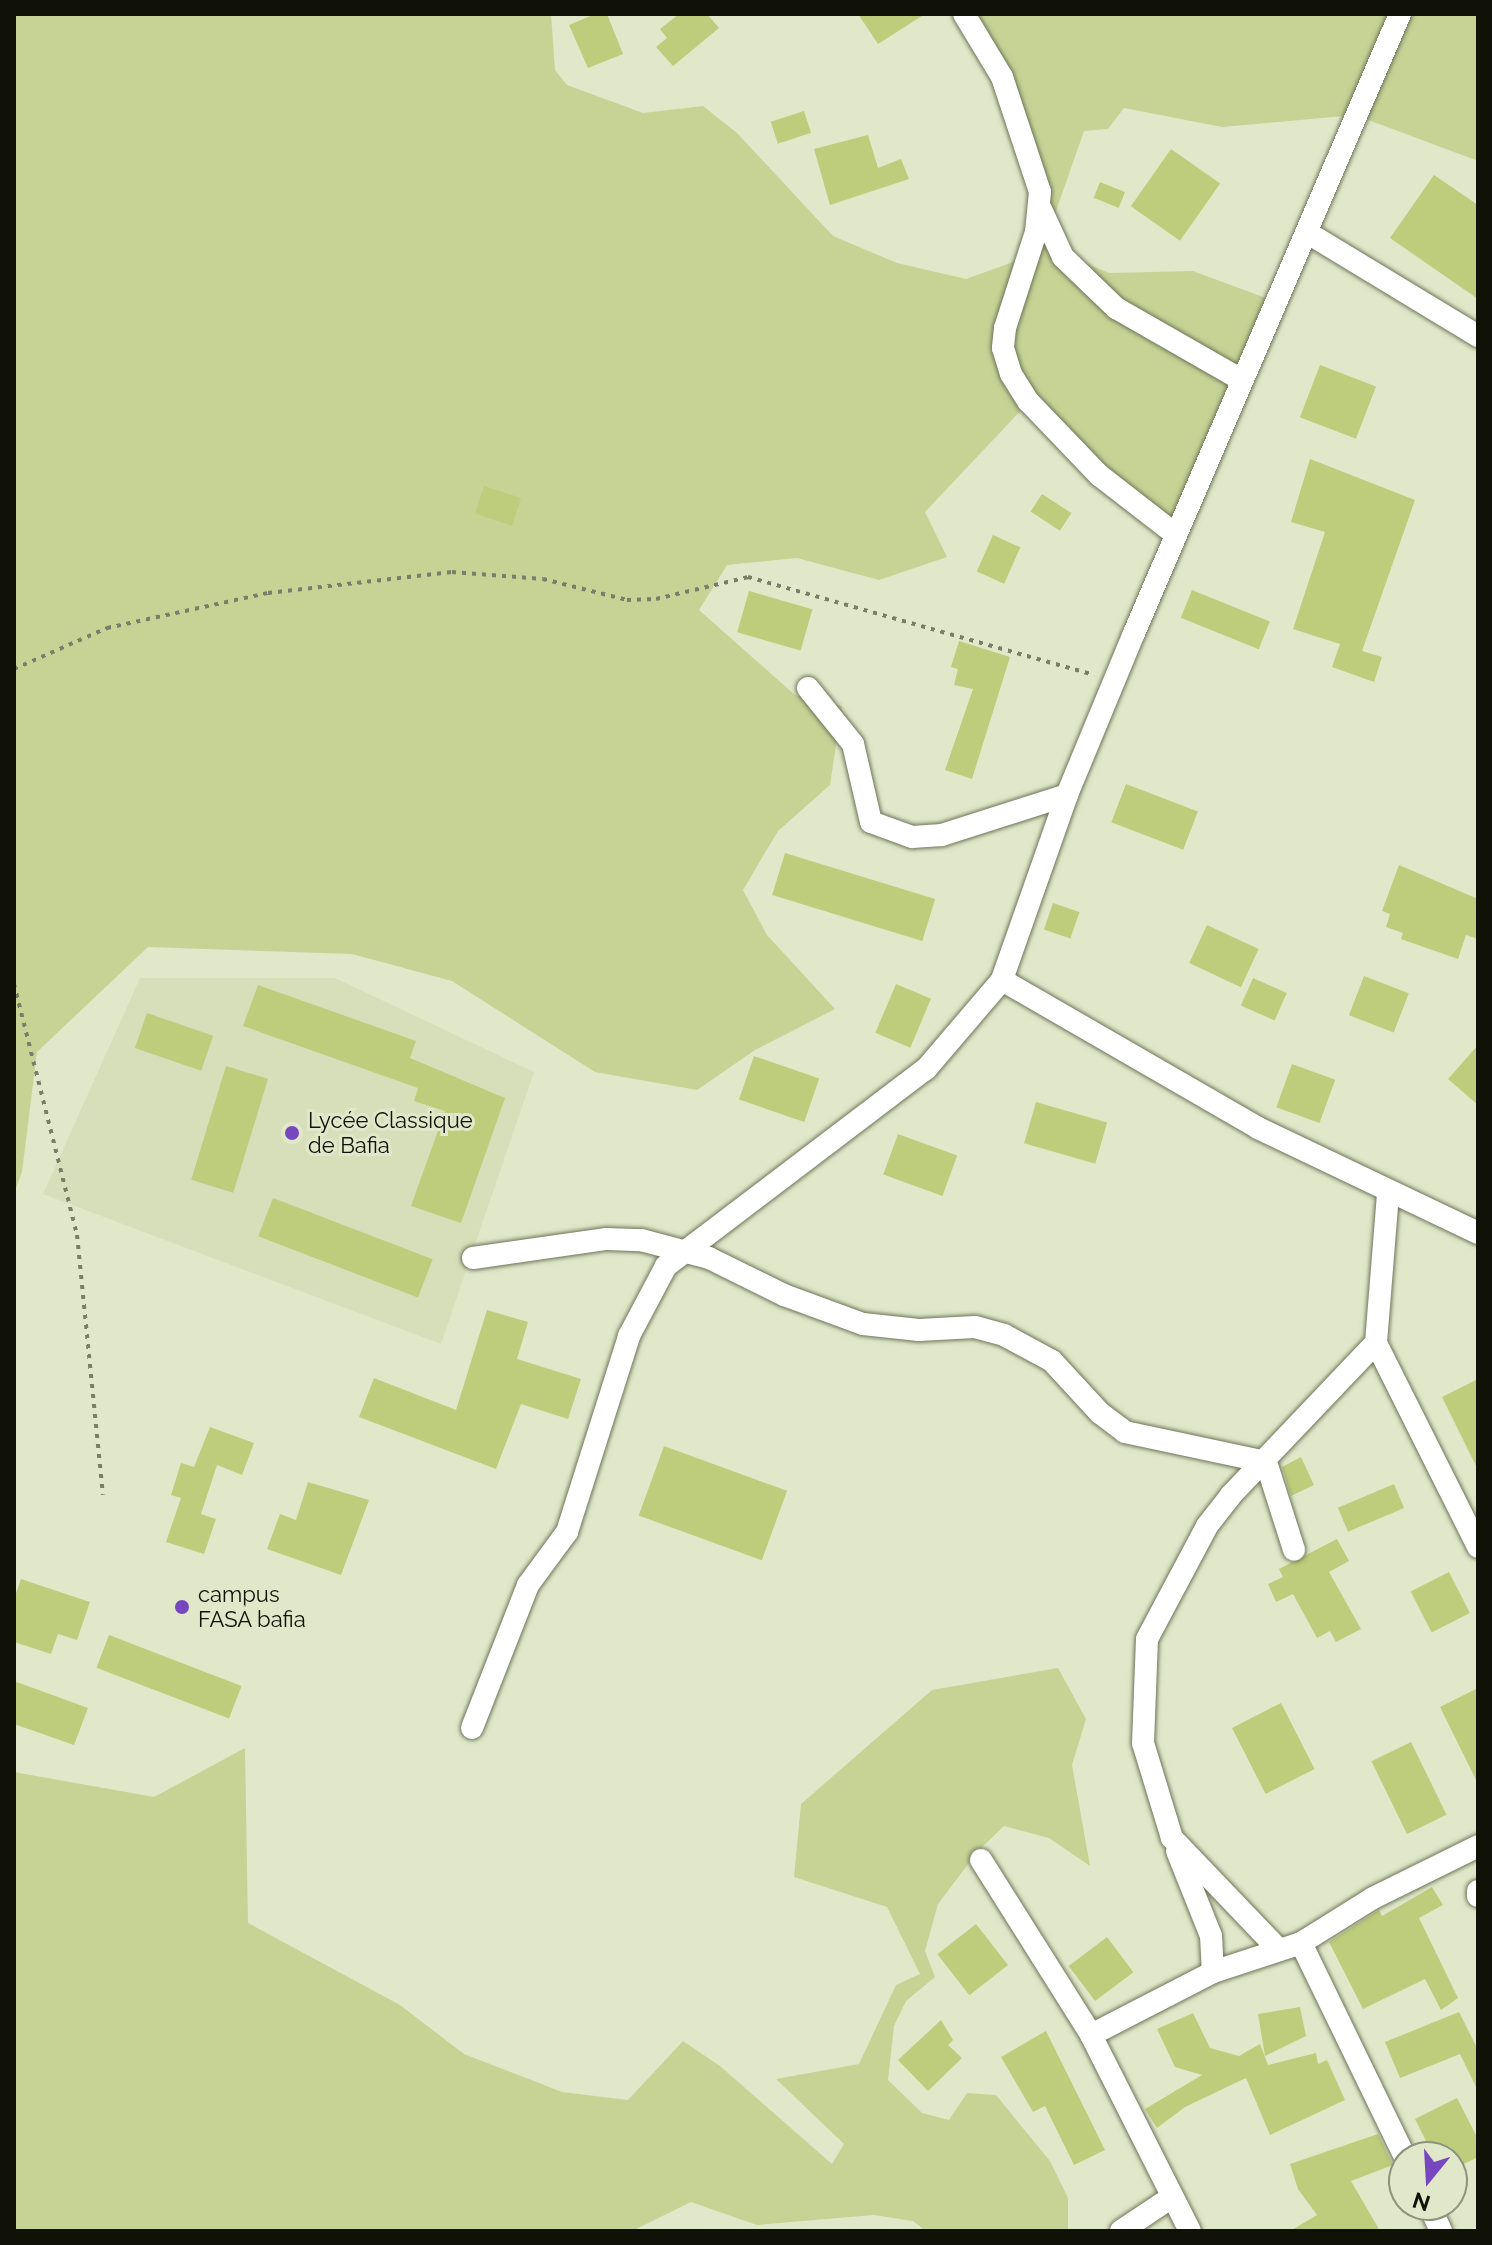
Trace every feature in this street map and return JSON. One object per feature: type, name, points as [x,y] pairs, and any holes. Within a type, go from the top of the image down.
[{"type":"street","points":[[964,14],[1002,77],[1031,156],[1041,209],[1063,257],[1116,308],[1240,379]]},
{"type":"street","points":[[472,1728],[528,1585],[567,1532],[629,1336],[666,1266],[685,1249],[782,1183],[926,1069],[1002,980],[1067,795],[1240,379],[1308,233],[1400,14]]},
{"type":"street","points":[[1041,209],[1005,328],[1003,348],[1011,374],[1028,401],[1099,475],[1175,534]]},
{"type":"street","points":[[1308,233],[1478,336]]},
{"type":"street","points":[[808,688],[853,744],[871,822],[912,837],[942,835],[1067,795]]},
{"type":"street","points":[[1002,980],[1258,1128],[1388,1193],[1478,1233]]},
{"type":"street","points":[[1388,1193],[1376,1343],[1478,1547]]},
{"type":"street","points":[[473,1258],[607,1239],[685,1249],[784,1295],[863,1324],[919,1330],[975,1327],[1004,1335],[1052,1361],[1100,1413],[1125,1432],[1266,1462]]},
{"type":"street","points":[[1213,1972],[1211,1936],[1172,1838],[1143,1743],[1147,1639],[1207,1526],[1376,1343]]},
{"type":"street","points":[[1266,1462],[1294,1550]]},
{"type":"street","points":[[1172,1838],[1279,1950]]},
{"type":"street","points":[[1091,2035],[1213,1972],[1301,1943],[1373,1898],[1478,1846]]},
{"type":"street","points":[[981,1860],[1091,2035],[1190,2231]]},
{"type":"street","points":[[1301,1943],[1397,2141]]},
{"type":"street","points":[[1121,2231],[1172,2197]]},
{"type":"path","points":[[14,669],[107,628],[268,593],[452,572],[543,579],[627,600],[656,599],[748,577],[1115,681]]},
{"type":"path","points":[[14,984],[77,1235],[103,1495]]},
{"type":"shaded area","points":[[14,14],[551,14],[555,70],[567,85],[643,113],[703,106],[737,133],[833,236],[897,263],[966,279],[1016,261],[1038,199],[987,44],[964,14],[1478,14],[1478,161],[1355,115],[1222,127],[1124,108],[1108,129],[1084,131],[1049,231],[1080,261],[1109,273],[1193,271],[1277,302],[1176,539],[1028,403],[925,512],[947,557],[879,580],[797,558],[727,565],[699,610],[795,695],[842,706],[830,785],[778,831],[743,890],[767,935],[835,1009],[755,1050],[697,1090],[595,1072],[452,981],[352,954],[148,947],[37,1052],[22,1172],[14,1193]]},
{"type":"shaded area","name":"Lycée Classique de Bafia","points":[[140,978],[335,978],[534,1072],[441,1344],[43,1194]]},
{"type":"shaded area","points":[[1058,1668],[1086,1719],[1072,1765],[1090,1866],[1049,1838],[1004,1826],[978,1851],[938,1904],[925,1951],[935,1977],[906,2001],[894,2026],[888,2080],[922,2113],[949,2120],[967,2093],[996,2095],[1050,2161],[1068,2198],[1068,2231],[926,2231],[913,2221],[874,2215],[757,2225],[691,2202],[632,2231],[14,2231],[14,1772],[154,1797],[245,1748],[248,1923],[400,2005],[464,2054],[562,2092],[628,2100],[683,2041],[720,2066],[832,2164],[844,2144],[776,2079],[859,2064],[896,1985],[920,1974],[887,1907],[794,1877],[801,1804],[932,1690]]},
{"type":"building","points":[[595,14],[607,14],[623,54],[588,68],[569,25]]},
{"type":"building","points":[[679,14],[707,14],[719,28],[673,66],[656,47],[667,38],[660,29]]},
{"type":"building","points":[[858,14],[925,14],[878,44]]},
{"type":"building","points":[[804,111],[811,133],[778,144],[771,122]]},
{"type":"building","points":[[868,135],[878,168],[901,159],[909,179],[830,205],[814,149]]},
{"type":"building","points":[[1171,149],[1220,183],[1180,241],[1131,206]]},
{"type":"building","points":[[1434,175],[1478,205],[1478,299],[1390,238]]},
{"type":"building","points":[[1100,182],[1125,192],[1119,208],[1094,198]]},
{"type":"building","points":[[1320,365],[1376,387],[1356,439],[1300,417]]},
{"type":"building","points":[[1310,459],[1415,500],[1362,651],[1382,657],[1374,682],[1332,667],[1340,644],[1293,629],[1325,532],[1291,522]]},
{"type":"building","points":[[484,486],[521,498],[512,526],[475,514]]},
{"type":"building","points":[[1042,494],[1071,513],[1060,531],[1031,512]]},
{"type":"building","points":[[993,535],[1020,547],[1004,584],[977,572]]},
{"type":"building","points":[[1192,590],[1270,621],[1259,649],[1181,618]]},
{"type":"building","points":[[749,591],[812,609],[801,651],[737,632]]},
{"type":"building","points":[[959,641],[1010,657],[972,779],[945,770],[973,689],[954,685],[958,669],[951,667]]},
{"type":"building","points":[[1126,784],[1198,812],[1183,850],[1111,822]]},
{"type":"building","points":[[785,853],[935,899],[922,941],[772,895]]},
{"type":"building","points":[[1399,865],[1478,899],[1478,939],[1466,935],[1458,959],[1401,939],[1403,933],[1386,927],[1390,914],[1382,911]]},
{"type":"building","points":[[1053,903],[1079,912],[1070,939],[1044,929]]},
{"type":"building","points":[[1207,925],[1259,949],[1241,987],[1189,963]]},
{"type":"building","points":[[1364,976],[1409,993],[1394,1032],[1349,1015]]},
{"type":"building","points":[[1253,978],[1287,993],[1275,1020],[1241,1005]]},
{"type":"building","points":[[896,984],[931,999],[910,1048],[875,1033]]},
{"type":"building","points":[[258,985],[416,1041],[410,1058],[505,1098],[461,1223],[411,1206],[445,1111],[414,1101],[418,1088],[243,1026]]},
{"type":"building","points":[[147,1013],[213,1036],[201,1071],[135,1048]]},
{"type":"building","points":[[1478,1045],[1478,1105],[1448,1079]]},
{"type":"building","points":[[754,1056],[819,1078],[804,1122],[739,1099]]},
{"type":"building","points":[[1292,1064],[1335,1080],[1319,1123],[1276,1107]]},
{"type":"building","points":[[226,1066],[268,1079],[233,1193],[191,1180]]},
{"type":"building","points":[[1036,1102],[1107,1122],[1095,1164],[1024,1143]]},
{"type":"building","points":[[898,1134],[957,1156],[942,1196],[883,1174]]},
{"type":"building","points":[[273,1198],[433,1259],[418,1298],[258,1236]]},
{"type":"building","points":[[487,1310],[528,1322],[517,1359],[581,1379],[568,1419],[521,1404],[496,1469],[359,1417],[374,1378],[456,1410]]},
{"type":"building","points":[[1478,1379],[1478,1470],[1442,1397]]},
{"type":"building","points":[[210,1427],[254,1443],[242,1475],[217,1465],[201,1514],[216,1519],[204,1554],[166,1542],[181,1498],[171,1495],[181,1463],[194,1467]]},
{"type":"building","points":[[664,1446],[787,1491],[762,1560],[639,1516]]},
{"type":"building","points":[[1301,1457],[1314,1485],[1291,1496],[1282,1467]]},
{"type":"building","points":[[308,1482],[369,1500],[341,1575],[267,1549],[280,1514],[296,1520]]},
{"type":"building","points":[[1394,1484],[1404,1508],[1348,1532],[1338,1508]]},
{"type":"building","points":[[1337,1539],[1349,1561],[1329,1572],[1361,1629],[1336,1642],[1330,1631],[1317,1638],[1293,1594],[1276,1602],[1268,1584],[1283,1577],[1279,1569]]},
{"type":"building","points":[[1449,1572],[1470,1613],[1432,1633],[1411,1592]]},
{"type":"building","points":[[21,1579],[90,1602],[77,1640],[58,1634],[51,1654],[14,1642],[14,1599]]},
{"type":"building","points":[[109,1635],[242,1686],[229,1719],[96,1668]]},
{"type":"building","points":[[14,1681],[88,1708],[74,1745],[14,1724]]},
{"type":"building","points":[[1478,1688],[1478,1784],[1440,1707]]},
{"type":"building","points":[[1281,1703],[1315,1769],[1266,1794],[1232,1728]]},
{"type":"building","points":[[1411,1742],[1447,1815],[1407,1834],[1371,1761]]},
{"type":"building","points":[[1432,1887],[1443,1905],[1419,1918],[1458,1998],[1441,2010],[1425,1979],[1363,2009],[1329,1942],[1379,1910],[1382,1916]]},
{"type":"building","points":[[976,1924],[1008,1965],[969,1995],[937,1954]]},
{"type":"building","points":[[1107,1937],[1133,1972],[1095,2001],[1069,1966]]},
{"type":"building","points":[[1300,2007],[1306,2036],[1265,2056],[1258,2014]]},
{"type":"building","points":[[1459,2012],[1478,2050],[1478,2091],[1460,2054],[1400,2078],[1385,2042]]},
{"type":"building","points":[[1193,2013],[1210,2048],[1239,2056],[1260,2044],[1268,2065],[1316,2053],[1318,2064],[1327,2060],[1345,2100],[1270,2135],[1246,2078],[1185,2107],[1157,2128],[1145,2109],[1202,2075],[1175,2067],[1157,2029]]},
{"type":"building","points":[[941,2020],[953,2040],[948,2045],[962,2058],[928,2091],[898,2060]]},
{"type":"building","points":[[1046,2031],[1105,2150],[1074,2165],[1045,2106],[1033,2112],[1001,2057]]},
{"type":"building","points":[[1457,2098],[1478,2139],[1478,2157],[1468,2162],[1468,2141],[1426,2141],[1415,2119]]},
{"type":"building","points":[[1378,2134],[1388,2155],[1388,2167],[1351,2181],[1380,2231],[1290,2231],[1317,2215],[1298,2189],[1290,2164]]},
{"type":"place","name":"Lycée Classique de Bafia","points":[[292,1133]]},
{"type":"place","name":"campus FASA bafia","points":[[182,1607]]}]
